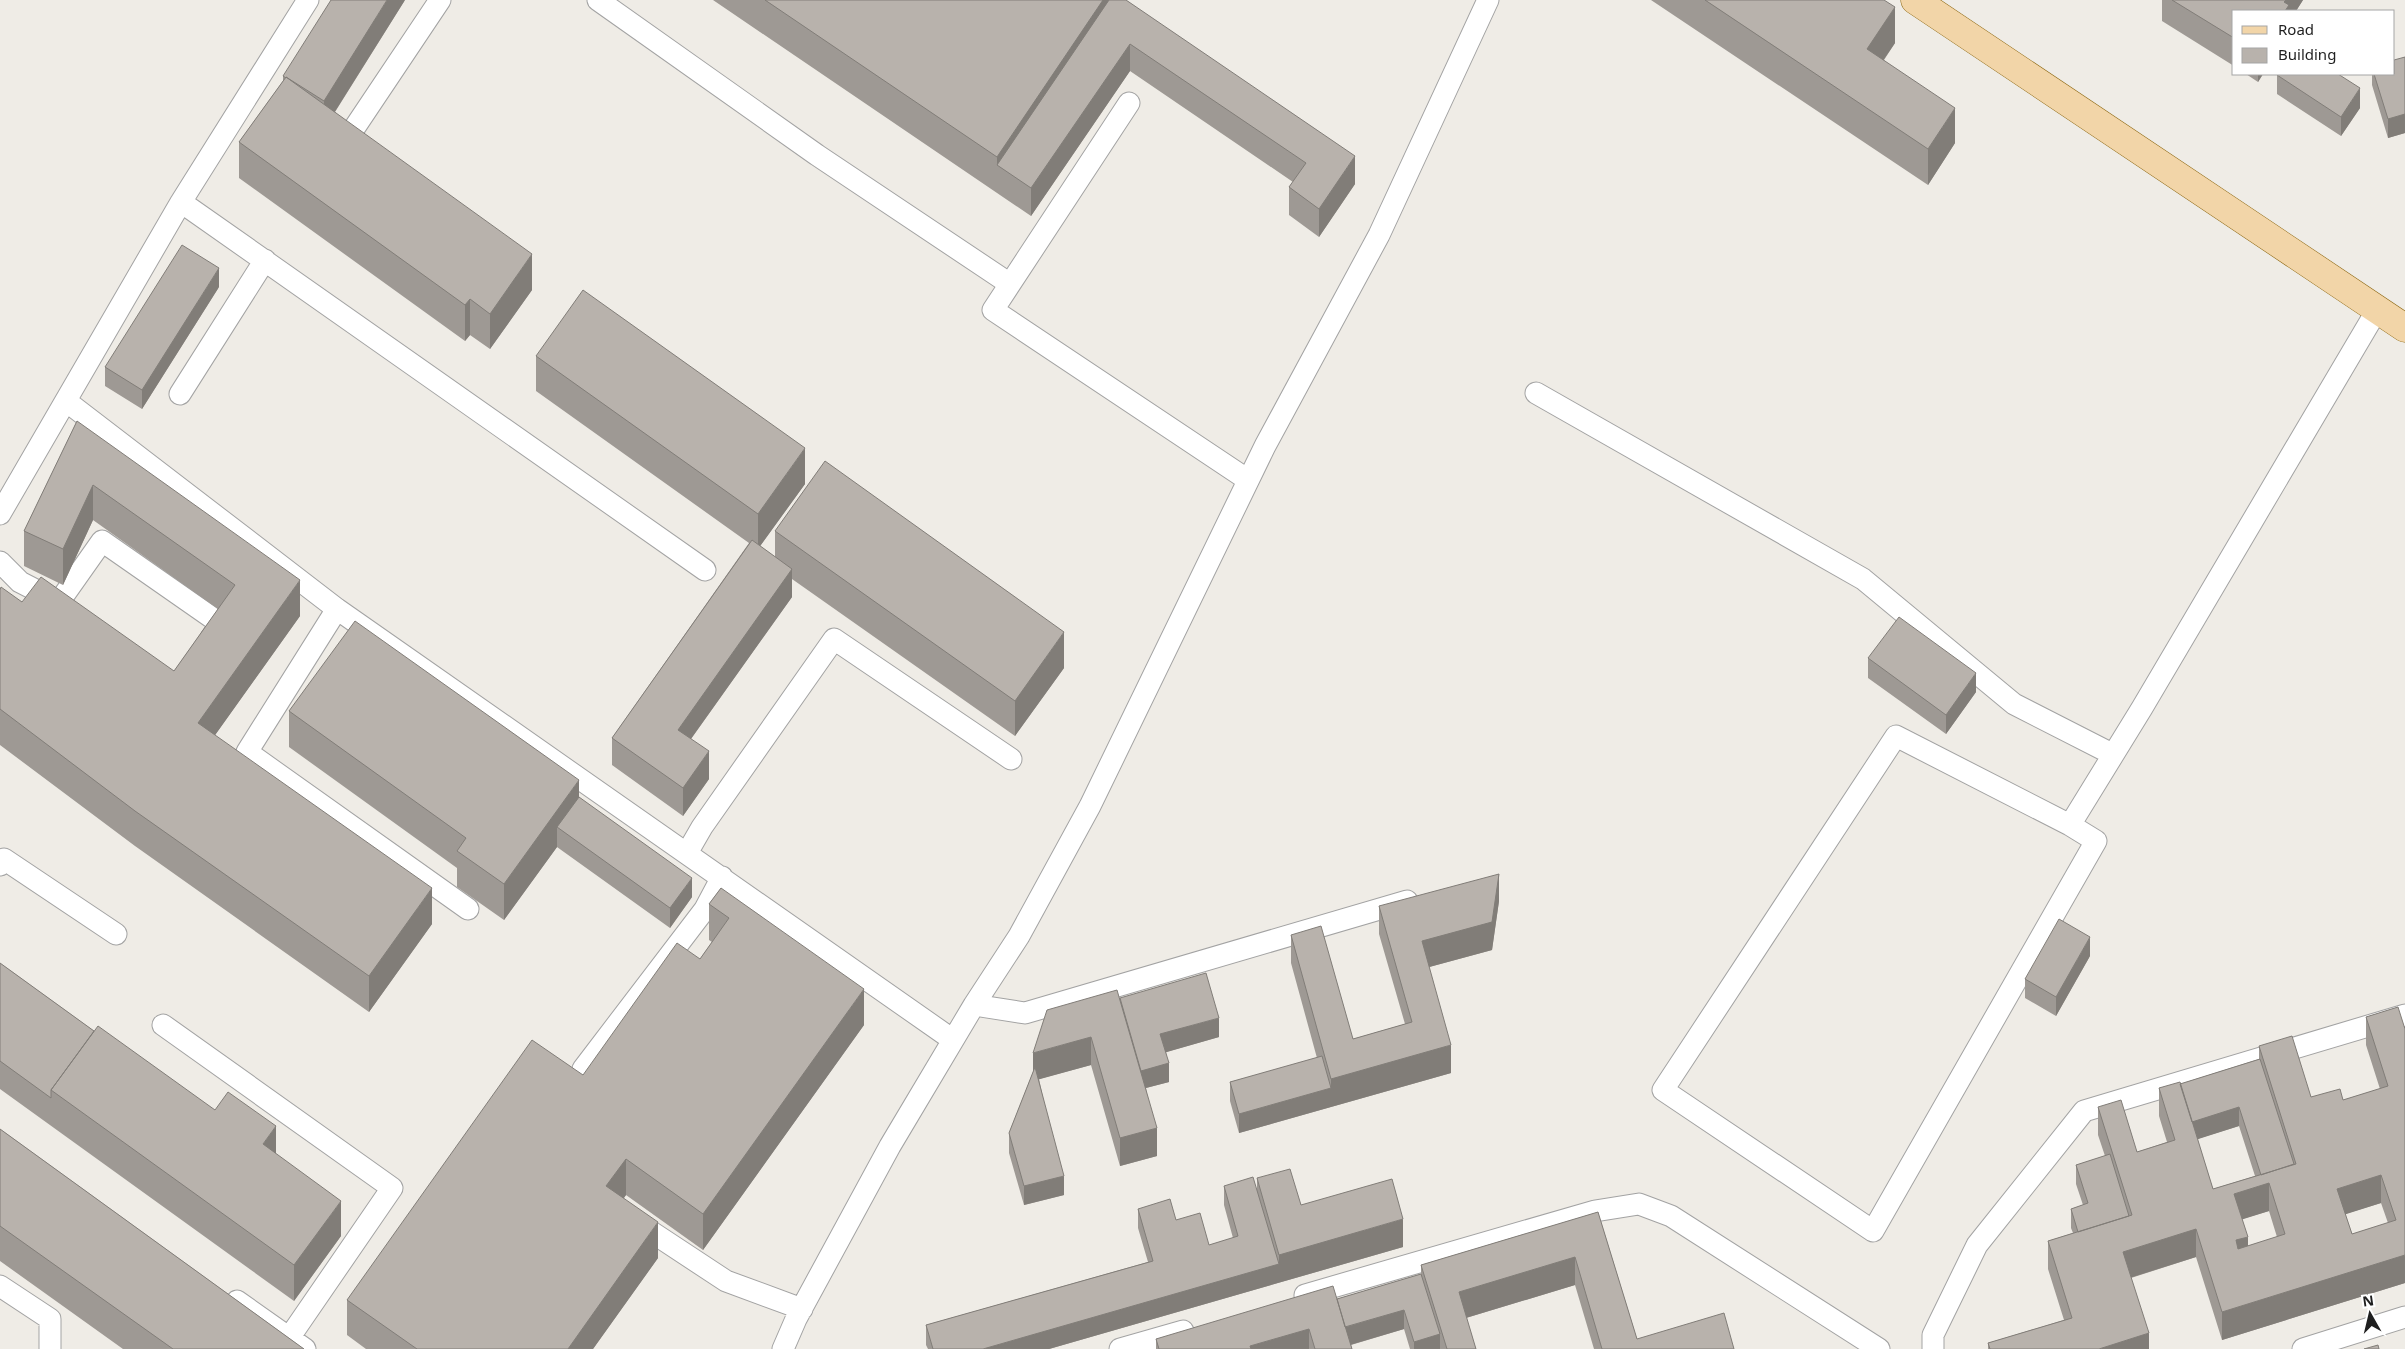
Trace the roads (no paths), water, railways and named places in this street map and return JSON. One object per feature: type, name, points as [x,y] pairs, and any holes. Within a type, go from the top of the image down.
[{"type":"main road","points":[[1915,0],[2405,328]]},
{"type":"lane","points":[[0,514],[181,202],[308,0]]},
{"type":"lane","points":[[352,130],[440,0]]},
{"type":"lane","points":[[598,0],[817,155],[1010,284]]},
{"type":"lane","points":[[783,1349],[802,1309],[890,1146],[974,1005],[1019,936],[1090,806],[1248,480],[1380,235],[1488,0]]},
{"type":"lane","points":[[1129,103],[993,310],[1248,480]]},
{"type":"lane","points":[[181,202],[706,570]]},
{"type":"lane","points":[[180,394],[265,260]]},
{"type":"lane","points":[[2070,825],[2142,708],[2377,310]]},
{"type":"lane","points":[[1536,393],[1863,579],[2014,704],[2112,754]]},
{"type":"lane","points":[[66,401],[337,609],[954,1040]]},
{"type":"lane","points":[[0,562],[20,582],[67,607],[102,541],[221,624],[200,655]]},
{"type":"lane","points":[[337,609],[247,752],[468,909]]},
{"type":"lane","points":[[687,853],[702,827],[834,639],[1010,759]]},
{"type":"lane","points":[[1896,736],[2070,825],[2096,841],[1873,1231],[1663,1090],[1896,736]]},
{"type":"lane","points":[[0,865],[4,859],[116,934]]},
{"type":"lane","points":[[583,1069],[705,909],[722,877]]},
{"type":"lane","points":[[974,1005],[1025,1013],[1424,896]]},
{"type":"lane","points":[[1933,1349],[1933,1335],[1977,1245],[2084,1110],[2405,1015]]},
{"type":"lane","points":[[163,1025],[392,1188],[297,1343],[217,1287]]},
{"type":"lane","points":[[1282,1302],[1595,1211],[1639,1204],[1671,1216],[1879,1349]]},
{"type":"lane","points":[[625,1214],[726,1281],[802,1309]]},
{"type":"lane","points":[[0,1286],[50,1319],[50,1349]]},
{"type":"lane","points":[[2303,1349],[2405,1317]]},
{"type":"lane","points":[[1120,1349],[1206,1324]]}]
